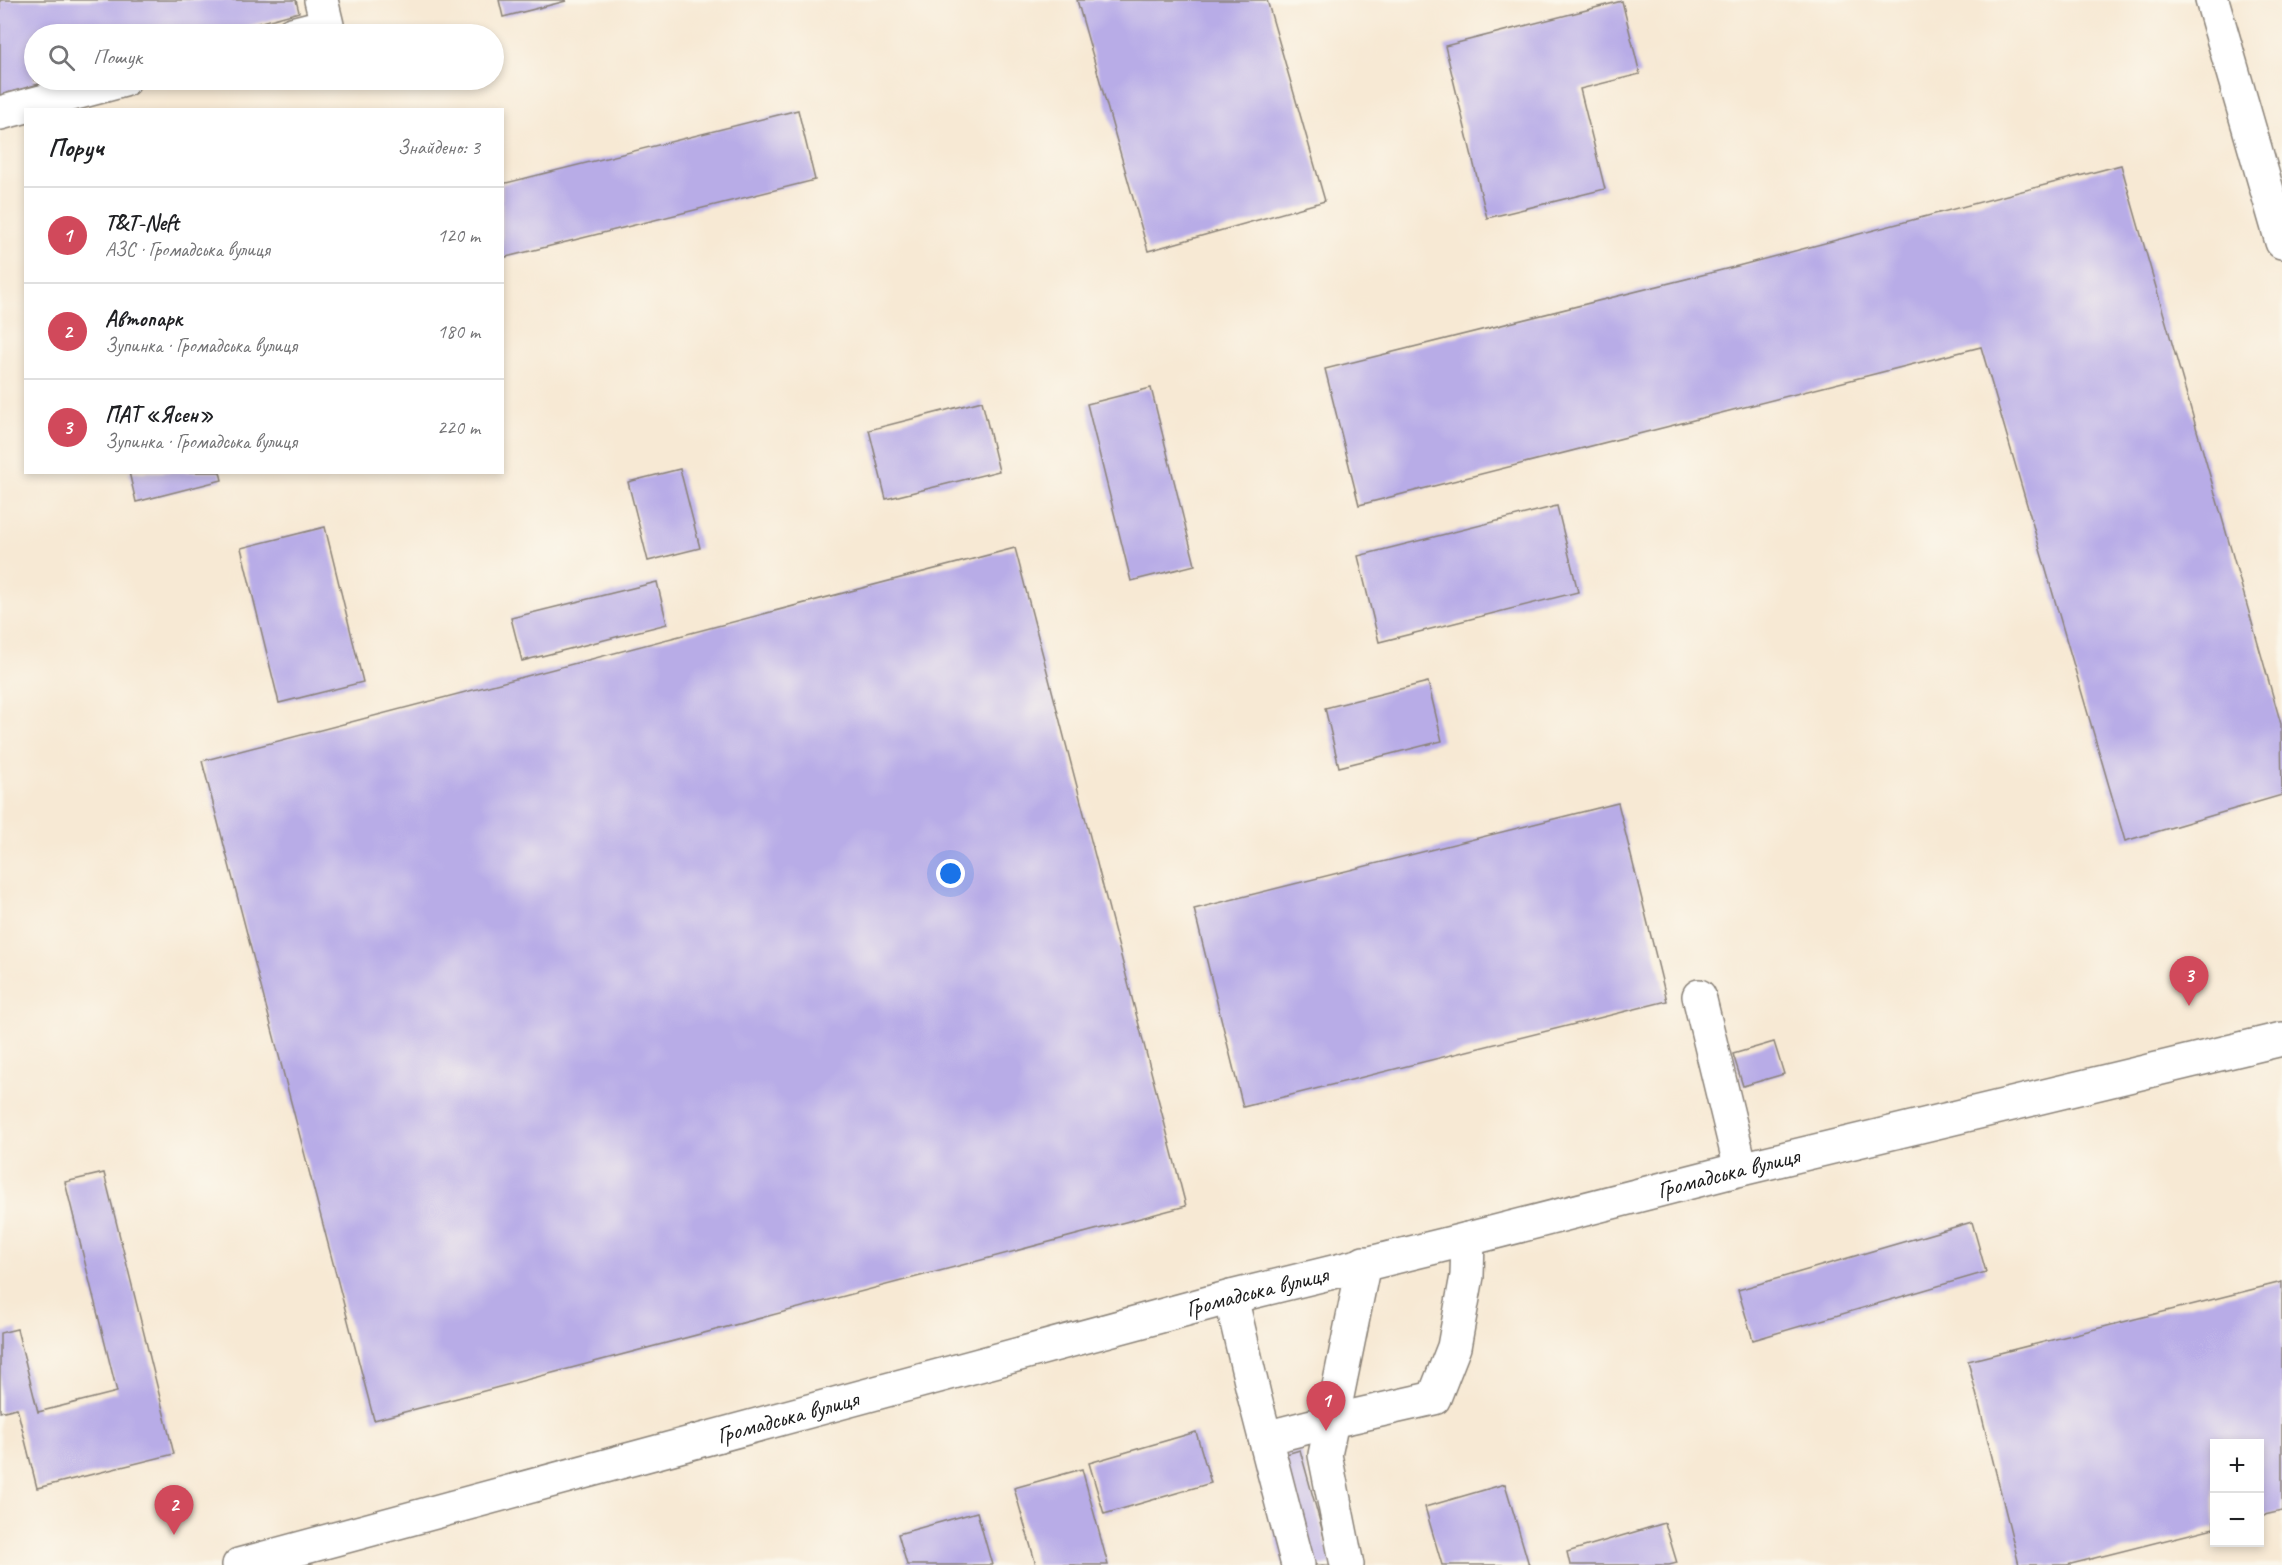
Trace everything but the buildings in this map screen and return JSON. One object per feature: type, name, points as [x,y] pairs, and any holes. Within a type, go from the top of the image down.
[{"type":"street","points":[[321,0],[327,24]]},
{"type":"street","points":[[2211,0],[2282,242]]},
{"type":"street","points":[[0,113],[86,90]]},
{"type":"street","points":[[1699,996],[1741,1169]]},
{"type":"street","name":"Громадська вулиця","points":[[239,1565],[1364,1263],[1468,1239],[1741,1169],[2282,1039]]},
{"type":"street","points":[[1265,1438],[1434,1398],[1454,1347],[1467,1275],[1468,1239]]},
{"type":"street","points":[[1347,1565],[1325,1455],[1364,1263]]},
{"type":"street","points":[[1232,1297],[1298,1565]]},
{"type":"place","name":"ПАТ «Ясен»","points":[[2189,1006]]},
{"type":"place","name":"T&T-Neft","points":[[1326,1431]]},
{"type":"place","name":"Автопарк","points":[[174,1535]]}]
